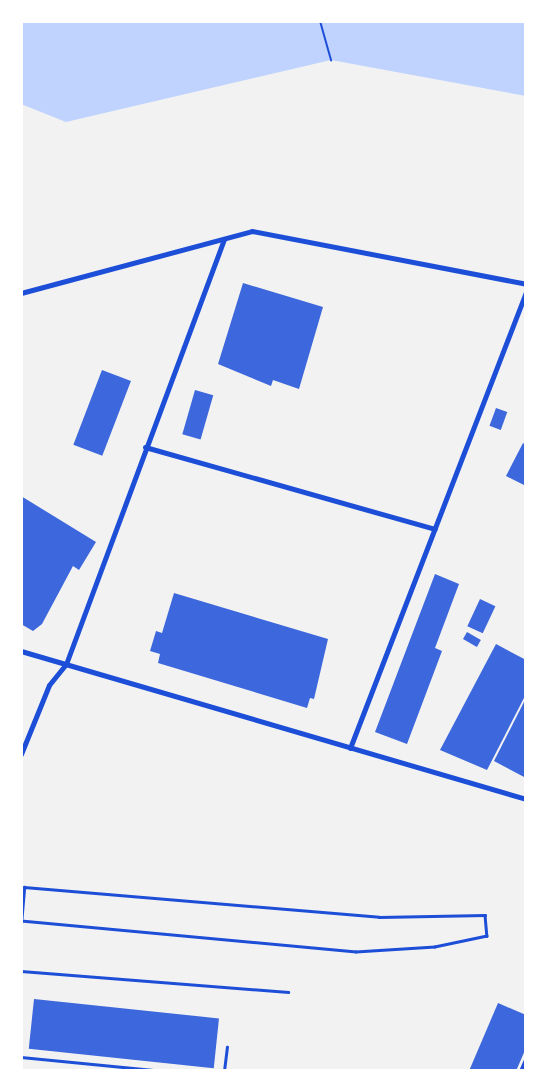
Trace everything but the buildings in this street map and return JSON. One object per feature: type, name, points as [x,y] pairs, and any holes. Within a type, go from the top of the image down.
[{"type":"street","points":[[21,293],[252,231],[526,284]]},
{"type":"street","points":[[21,754],[49,685],[66,664],[224,239]]},
{"type":"street","points":[[350,748],[526,292]]},
{"type":"street","points":[[145,447],[435,529]]},
{"type":"street","points":[[21,651],[526,799]]},
{"type":"street","points":[[521,1071],[526,1060]]},
{"type":"lane","points":[[24,887],[379,917],[485,915],[487,936],[435,947],[356,953],[21,922],[24,887]]},
{"type":"lane","points":[[21,971],[288,992]]},
{"type":"lane","points":[[224,1071],[227,1047]]},
{"type":"lane","points":[[21,1057],[163,1071]]},
{"type":"path","points":[[320,21],[331,60]]},
{"type":"water","points":[[21,21],[526,21],[526,96],[331,60],[66,122],[21,104]]}]
